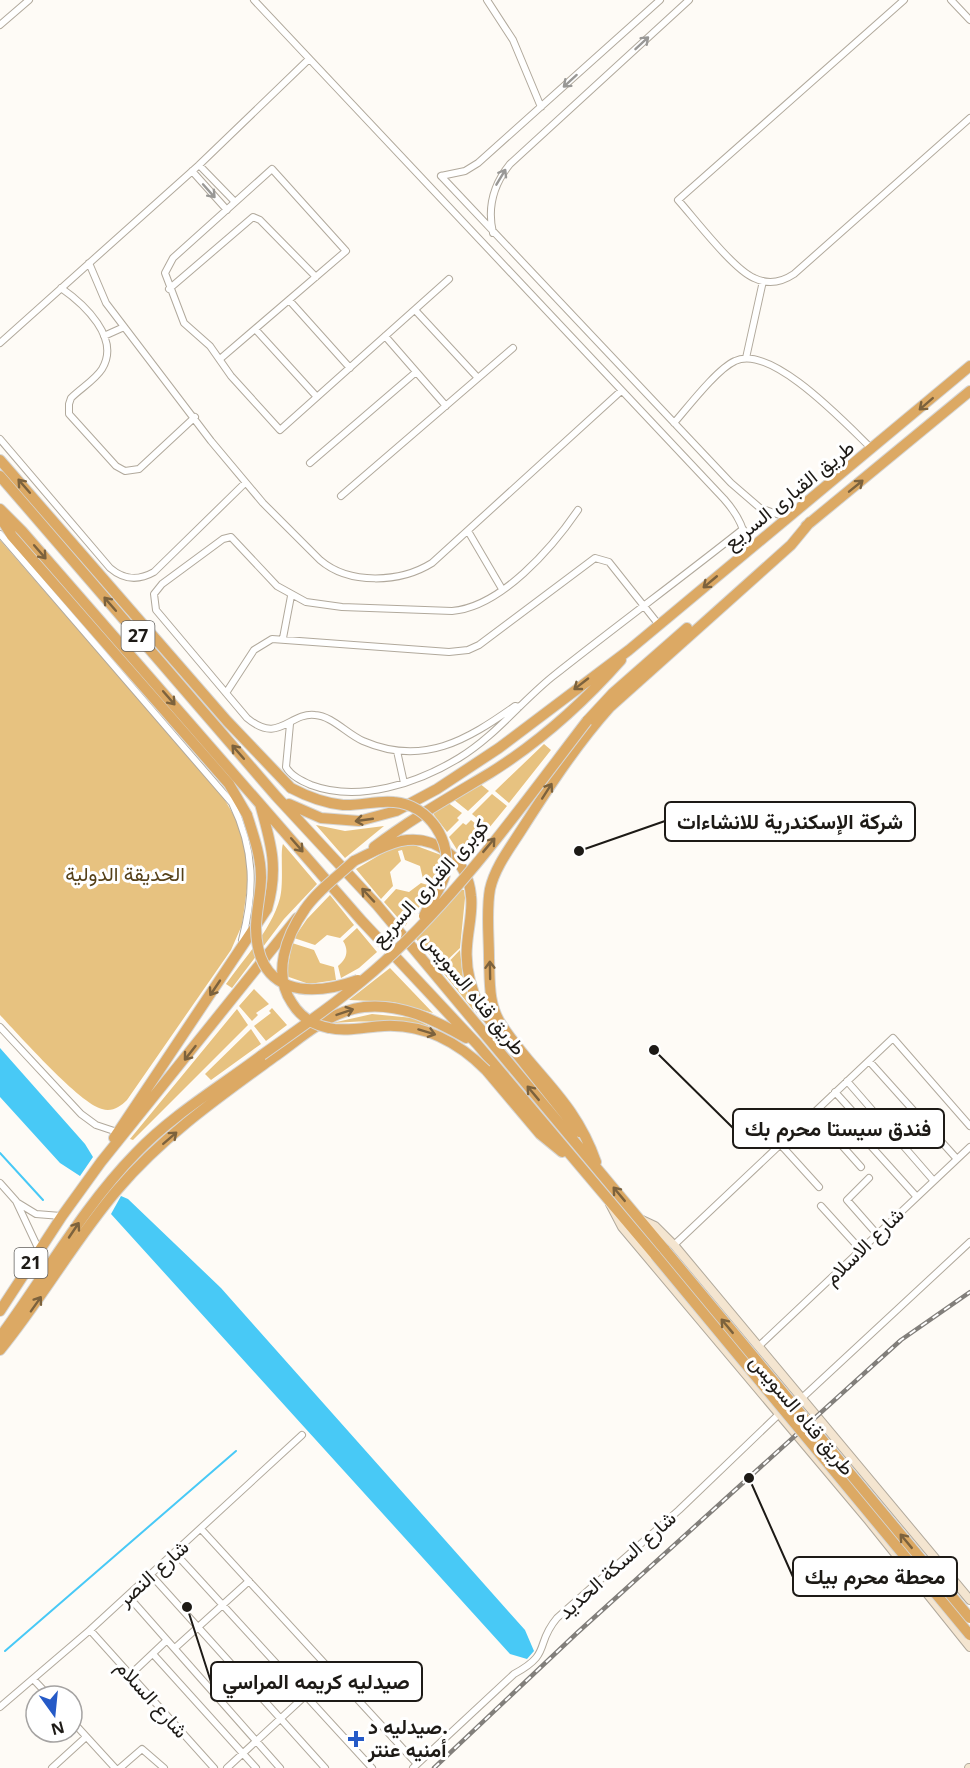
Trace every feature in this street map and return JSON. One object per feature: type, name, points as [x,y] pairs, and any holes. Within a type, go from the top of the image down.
[{"type":"highway","name":"طريق القبارى السريع","points":[[629,650],[872,450],[970,366]]},
{"type":"highway","name":"طريق القبارى السريع","points":[[810,522],[970,391]]},
{"type":"highway","points":[[0,460],[227,721],[280,778],[311,798],[343,805],[395,802],[411,806],[431,821],[443,842],[446,869],[441,887],[422,925]]},
{"type":"highway","name":"27","points":[[0,476],[276,796]]},
{"type":"highway","name":"27","points":[[0,509],[22,531],[259,801]]},
{"type":"highway","points":[[0,517],[12,536],[229,784],[250,823],[261,876],[256,925],[257,944],[266,965],[281,981],[304,991],[333,989],[367,977]]},
{"type":"highway","name":"كوبرى القبارى السريع","points":[[0,1337],[83,1216],[120,1169],[162,1131],[367,977],[422,925],[519,809],[587,721],[613,693],[810,522]]},
{"type":"highway","points":[[598,1169],[589,1144],[571,1109],[502,1025],[493,1007],[490,987],[489,902],[493,879],[528,821],[594,725],[701,624],[791,545],[810,522]]},
{"type":"highway","name":"كوبرى القبارى السريع","points":[[62,1216],[101,1162],[305,909],[354,861],[410,820],[513,757],[560,719],[629,650]]},
{"type":"highway","points":[[276,796],[298,810],[333,820],[372,819],[396,811],[437,789],[491,753],[629,650]]},
{"type":"highway","name":"طريق قناه السويس","points":[[276,796],[377,905],[665,1250]]},
{"type":"highway","points":[[101,1162],[117,1132],[267,909],[272,890],[273,856],[259,801]]},
{"type":"highway","name":"طريق قناه السويس","points":[[259,801],[362,920],[477,1044],[610,1204],[665,1250]]},
{"type":"highway","points":[[354,861],[389,845],[409,840],[439,846],[455,858],[467,877],[472,898],[467,948],[471,985],[486,1019],[589,1144]]},
{"type":"highway","points":[[305,909],[288,943],[281,970],[285,990],[301,1015],[328,1028],[386,1026],[428,1032],[465,1051],[486,1070],[540,1134],[573,1158]]},
{"type":"highway","points":[[0,1350],[31,1312],[108,1202],[138,1166],[220,1095],[331,1017],[362,1007],[395,1008],[434,1020],[477,1044]]},
{"type":"highway","name":"21","points":[[0,1311],[62,1216]]},
{"type":"highway","points":[[665,1250],[970,1618]]},
{"type":"highway","points":[[665,1250],[970,1635]]},
{"type":"street","points":[[0,25],[29,0]]},
{"type":"street","points":[[254,0],[724,499],[743,529],[746,553]]},
{"type":"street","points":[[487,0],[513,40],[541,106]]},
{"type":"street","points":[[660,0],[472,168],[441,176],[714,467],[754,504],[774,515],[788,518]]},
{"type":"street","points":[[494,233],[490,213],[493,192],[510,164],[689,0]]},
{"type":"street","points":[[904,0],[678,200],[743,270],[763,281],[776,282],[794,274],[970,118]]},
{"type":"street","points":[[951,0],[970,20]]},
{"type":"street","points":[[0,343],[199,165],[309,59]]},
{"type":"street","points":[[199,165],[235,202]]},
{"type":"street","points":[[220,359],[346,251],[272,169],[170,261],[165,273],[184,323],[206,341],[231,376],[280,430],[448,279]]},
{"type":"street","points":[[192,171],[227,210]]},
{"type":"street","points":[[170,289],[253,217],[260,219],[316,277]]},
{"type":"street","points":[[89,263],[100,293],[124,327],[245,483],[320,560],[331,568],[350,576],[392,577],[417,571],[432,563],[621,391]]},
{"type":"street","points":[[746,358],[763,281]]},
{"type":"street","points":[[61,288],[89,312],[104,336],[107,351],[102,368],[71,398],[68,408],[73,420],[116,466],[130,472],[139,469],[195,417]]},
{"type":"street","points":[[289,300],[350,368]]},
{"type":"street","points":[[415,310],[478,378]]},
{"type":"street","points":[[104,336],[124,327]]},
{"type":"street","points":[[255,329],[317,397]]},
{"type":"street","points":[[385,336],[446,406]]},
{"type":"street","points":[[341,496],[513,348]]},
{"type":"street","points":[[674,423],[724,368],[736,360],[746,358],[760,360],[804,387],[872,450]]},
{"type":"street","points":[[310,463],[416,372]]},
{"type":"street","points":[[0,439],[110,568],[128,578],[141,578],[153,572],[245,483]]},
{"type":"street","points":[[519,707],[515,706],[476,734],[455,743],[421,751],[397,751],[362,740],[321,716],[304,716],[290,724],[271,729],[256,724],[226,693],[156,610],[153,598],[156,590],[223,539],[231,537],[277,586],[291,596],[323,605],[452,611],[475,606],[502,589],[546,551],[578,510]]},
{"type":"street","points":[[290,724],[285,763],[290,773],[306,783],[325,789],[357,791],[404,783],[433,772],[473,749],[548,681],[743,529]]},
{"type":"street","points":[[468,531],[502,589]]},
{"type":"street","points":[[0,534],[232,803],[247,840],[253,878],[250,908],[238,955]]},
{"type":"street","points":[[226,693],[258,646],[272,639],[284,638],[449,652],[468,650],[479,645],[595,558],[609,562],[659,625]]},
{"type":"street","points":[[284,638],[291,596]]},
{"type":"street","points":[[397,751],[404,783]]},
{"type":"street","points":[[0,1027],[81,1114],[96,1125],[117,1132]]},
{"type":"street","points":[[665,1250],[893,1038],[970,1126]]},
{"type":"street","points":[[869,1061],[957,1159]]},
{"type":"street","points":[[847,1082],[933,1180]]},
{"type":"street","points":[[835,1092],[863,1123],[859,1130]]},
{"type":"street","points":[[813,1113],[861,1167]]},
{"type":"street","points":[[780,1144],[819,1187]]},
{"type":"street","points":[[870,1145],[916,1196]]},
{"type":"street","name":"شارع الاسلام","points":[[759,1346],[876,1233],[970,1147]]},
{"type":"street","points":[[869,1178],[847,1200],[876,1233]]},
{"type":"street","points":[[0,1183],[16,1201],[36,1214],[62,1216]]},
{"type":"street","points":[[16,1201],[40,1251]]},
{"type":"street","name":"طريق قناه السويس","points":[[610,1204],[622,1227],[777,1416],[869,1521],[970,1647]]},
{"type":"street","points":[[820,1206],[860,1249]]},
{"type":"street","points":[[802,1398],[970,1242]]},
{"type":"street","name":"طريق قناه السويس","points":[[665,1250],[759,1346],[970,1600]]},
{"type":"street","name":"شارع السكة الحديد","points":[[415,1766],[514,1674],[537,1659],[547,1632],[557,1618],[679,1510],[777,1416]]},
{"type":"street","name":"شارع النصر","points":[[0,1707],[34,1680],[128,1596],[302,1435]]},
{"type":"street","points":[[201,1529],[415,1766]]},
{"type":"street","points":[[175,1553],[372,1768]]},
{"type":"street","points":[[151,1575],[325,1768]]},
{"type":"street","points":[[175,1648],[249,1581]]},
{"type":"street","points":[[128,1596],[280,1768]]},
{"type":"street","name":"شارع السلام","points":[[90,1630],[214,1768]]},
{"type":"street","points":[[130,1675],[167,1640]]},
{"type":"street","points":[[153,1654],[256,1768]]},
{"type":"street","points":[[227,1768],[331,1672]]},
{"type":"street","points":[[34,1680],[38,1684]]},
{"type":"street","points":[[84,1735],[115,1768]]},
{"type":"street","points":[[51,1768],[86,1737]]},
{"type":"street","points":[[120,1768],[138,1751],[147,1750],[164,1768]]},
{"type":"green space","name":"الحديقة الدولية","points":[[0,540],[222,795],[240,826],[250,866],[242,925],[231,950],[127,1100],[119,1107],[112,1109],[102,1109],[79,1095],[0,1015]]},
{"type":"green space","points":[[544,744],[551,750],[509,803],[495,791]]},
{"type":"green space","points":[[479,783],[489,791],[468,811],[453,799]]},
{"type":"green space","points":[[492,794],[507,806],[489,828],[472,814]]},
{"type":"green space","points":[[447,802],[462,813],[457,818],[459,820],[447,832],[431,811]]},
{"type":"green space","points":[[471,820],[486,832],[464,861],[449,837],[463,823],[466,825]]},
{"type":"green space","points":[[316,825],[345,831],[384,826],[345,858]]},
{"type":"green space","points":[[283,844],[317,884],[284,919],[232,988],[226,984],[257,943],[276,910],[281,892]]},
{"type":"green space","points":[[414,845],[441,855],[436,882],[423,879],[420,866],[405,860],[402,850],[398,851],[401,861],[390,872],[393,886],[381,899],[356,869],[393,847]]},
{"type":"green space","points":[[421,883],[434,887],[405,926],[384,902],[396,889],[409,892]]},
{"type":"green space","points":[[458,889],[464,890],[465,898],[460,948],[440,967],[416,939]]},
{"type":"green space","points":[[330,895],[354,925],[340,938],[327,935],[315,945],[294,938],[307,919]]},
{"type":"green space","points":[[357,928],[377,952],[359,968],[341,978],[338,966],[346,954],[343,941]]},
{"type":"green space","points":[[292,943],[314,950],[320,963],[334,967],[336,980],[309,984],[286,976]]},
{"type":"green space","points":[[460,950],[463,978],[474,1011],[441,970]]},
{"type":"green space","points":[[390,968],[433,1013],[393,1002],[349,1000]]},
{"type":"green space","points":[[254,989],[269,1004],[256,1013],[258,1015],[252,1021],[239,1006]]},
{"type":"green space","points":[[272,1008],[287,1025],[266,1041],[254,1026],[271,1013],[269,1011]]},
{"type":"green space","points":[[237,1009],[248,1025],[133,1140],[130,1139]]},
{"type":"green space","points":[[372,1014],[413,1018],[451,1037],[407,1024],[332,1023]]},
{"type":"green space","points":[[251,1029],[261,1044],[211,1080],[205,1074]]},
{"type":"water","points":[[0,1048],[85,1144],[93,1157],[80,1176],[60,1163],[0,1097]]},
{"type":"water","points":[[121,1196],[128,1199],[221,1288],[525,1630],[534,1651],[527,1659],[510,1654],[111,1214]]},
{"type":"waterway","points":[[0,1153],[43,1200]]},
{"type":"waterway","points":[[5,1651],[236,1451]]},
{"type":"railway","points":[[434,1768],[577,1633],[901,1340],[970,1292]]},
{"type":"place","name":"شركة الإسكندرية للانشاءات","points":[[579,851]]},
{"type":"place","name":"فندق سيستا محرم بك","points":[[654,1050]]},
{"type":"place","name":"محطة محرم بيك","points":[[749,1478]]},
{"type":"place","name":"صيدليه كريمه المراسي","points":[[187,1607]]},
{"type":"place","name":"صيدليه د. أمنيه عنتر","points":[[356,1739]]}]
